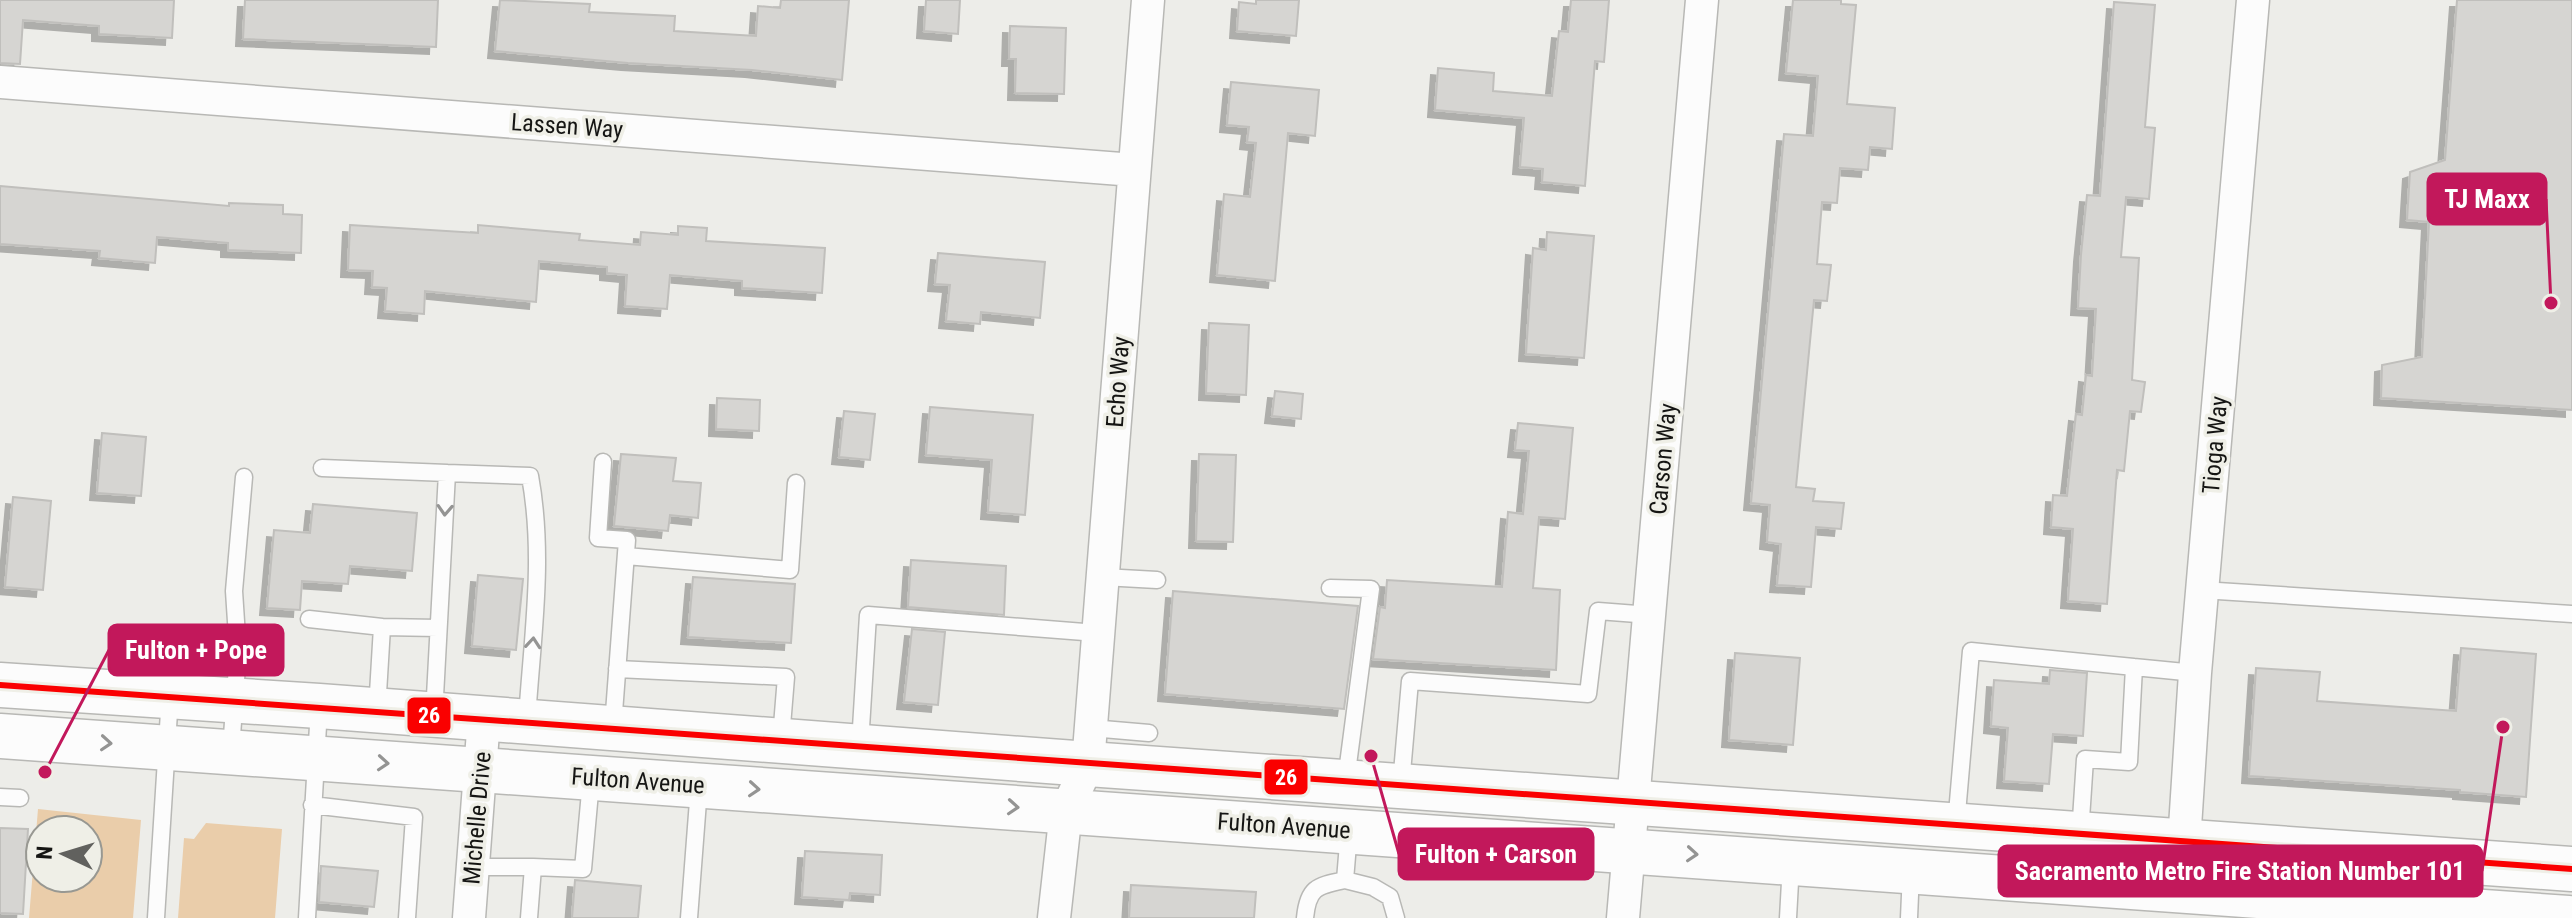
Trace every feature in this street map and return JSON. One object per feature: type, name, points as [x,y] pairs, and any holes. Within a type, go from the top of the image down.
[{"type":"main road","name":"Fulton Avenue","points":[[0,685],[860,745],[1090,746],[1346,782],[2572,869]]},
{"type":"main road","name":"Fulton Avenue","points":[[0,736],[2181,889],[2329,909],[2568,918]]},
{"type":"street","name":"Echo Way","points":[[1090,746],[1148,0]]},
{"type":"street","name":"Carson Way","points":[[1623,918],[1702,0]]},
{"type":"street","name":"Tioga Way","points":[[2181,889],[2195,673],[2253,0]]},
{"type":"street","name":"Lassen Way","points":[[0,82],[1134,170]]},
{"type":"street","name":"Michelle Drive","points":[[469,918],[482,769],[505,720]]},
{"type":"street","points":[[1054,918],[1066,811],[1090,746]]},
{"type":"street","points":[[2329,909],[2333,852]]},
{"type":"lane","points":[[603,462],[598,538],[627,540],[613,727]]},
{"type":"lane","points":[[322,468],[530,476],[538,523],[538,558],[505,720]]},
{"type":"lane","points":[[434,716],[447,473]]},
{"type":"lane","points":[[231,752],[238,652],[234,591],[244,477]]},
{"type":"lane","points":[[626,556],[790,570],[796,483]]},
{"type":"lane","points":[[1103,577],[1157,580]]},
{"type":"lane","points":[[1330,588],[1371,589],[1346,782]]},
{"type":"lane","points":[[2202,590],[2572,614]]},
{"type":"lane","points":[[1401,786],[1410,681],[1588,694],[1598,611],[1650,615]]},
{"type":"lane","points":[[860,745],[868,615],[1097,633]]},
{"type":"lane","points":[[309,619],[382,627],[438,628]]},
{"type":"lane","points":[[377,711],[382,627]]},
{"type":"lane","points":[[1956,826],[1971,651],[2195,673]]},
{"type":"lane","points":[[2080,835],[2085,759],[2129,762],[2134,667]]},
{"type":"lane","points":[[617,669],[786,677],[781,740]]},
{"type":"lane","points":[[156,918],[170,696]]},
{"type":"lane","points":[[307,918],[319,706]]},
{"type":"lane","points":[[1090,746],[1149,733]]},
{"type":"lane","points":[[473,867],[583,869],[592,777]]},
{"type":"lane","points":[[689,918],[699,785]]},
{"type":"lane","points":[[0,797],[20,798]]},
{"type":"lane","points":[[312,805],[414,817],[407,918]]},
{"type":"lane","points":[[1345,880],[1349,830]]},
{"type":"lane","points":[[1788,918],[1791,861]]},
{"type":"lane","points":[[529,918],[533,867]]},
{"type":"lane","points":[[1909,918],[1911,870]]},
{"type":"lane","points":[[1305,918],[1307,899],[1318,886],[1345,880],[1373,887],[1390,897],[1396,918]]},
{"type":"shaded area","points":[[38,809],[85,814],[38,814]]},
{"type":"shaded area","points":[[104,816],[141,820],[133,918],[29,918],[31,894],[104,894]]},
{"type":"shaded area","points":[[206,823],[282,829],[275,918],[178,918],[184,838],[194,839]]},
{"type":"building","points":[[0,0],[174,0],[172,38],[99,34],[99,26],[23,20],[20,64],[0,63]]},
{"type":"building","points":[[245,0],[438,0],[436,47],[243,39]]},
{"type":"building","points":[[500,0],[590,4],[589,12],[675,16],[674,31],[756,36],[758,6],[780,8],[781,0],[849,0],[842,80],[752,70],[495,51]]},
{"type":"building","points":[[926,0],[960,0],[958,34],[924,31]]},
{"type":"building","points":[[1256,0],[1299,0],[1296,36],[1237,31],[1239,2],[1256,4]]},
{"type":"building","points":[[1571,0],[1609,0],[1604,62],[1595,61],[1585,186],[1542,182],[1543,169],[1520,167],[1524,118],[1435,110],[1438,68],[1494,73],[1493,91],[1552,96],[1559,31],[1568,32]]},
{"type":"building","points":[[1793,0],[1841,0],[1841,4],[1856,5],[1847,104],[1895,108],[1892,149],[1870,147],[1868,170],[1840,168],[1837,203],[1822,202],[1817,264],[1831,265],[1827,301],[1814,300],[1796,487],[1815,489],[1813,501],[1844,503],[1841,529],[1816,527],[1811,587],[1777,585],[1781,544],[1767,542],[1770,505],[1751,503],[1784,134],[1813,136],[1818,76],[1786,73]]},
{"type":"building","points":[[2457,0],[2572,0],[2572,410],[2381,398],[2382,365],[2422,357],[2429,222],[2407,220],[2410,172],[2445,160]]},
{"type":"building","points":[[2114,2],[2155,5],[2145,127],[2155,128],[2149,199],[2126,197],[2121,257],[2139,258],[2132,380],[2145,382],[2141,412],[2130,411],[2124,471],[2117,470],[2107,604],[2068,601],[2073,529],[2051,527],[2053,495],[2067,496],[2076,414],[2082,415],[2086,375],[2092,376],[2096,309],[2078,308],[2081,255],[2087,195],[2100,196]]},
{"type":"building","points":[[1010,26],[1066,28],[1064,94],[1015,93],[1016,59],[1009,59]]},
{"type":"building","points":[[1231,82],[1319,90],[1315,136],[1288,133],[1275,281],[1217,275],[1224,194],[1250,197],[1256,143],[1247,142],[1249,127],[1227,125]]},
{"type":"building","points":[[0,186],[229,206],[229,203],[283,205],[283,214],[302,215],[301,253],[228,250],[228,243],[157,237],[155,263],[99,258],[100,251],[0,244]]},
{"type":"building","points":[[350,225],[478,233],[478,225],[580,234],[579,240],[640,245],[641,232],[678,235],[678,226],[707,228],[706,241],[825,248],[822,293],[742,288],[742,281],[670,275],[667,309],[625,306],[627,275],[607,273],[607,267],[539,261],[536,302],[425,291],[424,314],[385,311],[387,288],[372,287],[373,271],[348,270]]},
{"type":"building","points":[[1547,232],[1594,236],[1584,358],[1526,354],[1533,248],[1546,250]]},
{"type":"building","points":[[938,253],[1045,262],[1040,318],[981,312],[980,324],[946,321],[950,285],[935,284]]},
{"type":"building","points":[[1209,323],[1249,325],[1246,395],[1206,393]]},
{"type":"building","points":[[1275,391],[1303,394],[1301,419],[1272,416]]},
{"type":"building","points":[[717,398],[760,400],[759,431],[716,429]]},
{"type":"building","points":[[930,407],[1033,415],[1025,515],[988,512],[992,460],[926,455]]},
{"type":"building","points":[[844,411],[875,414],[870,460],[839,457]]},
{"type":"building","points":[[1518,423],[1573,428],[1565,519],[1539,517],[1533,588],[1560,590],[1556,670],[1373,659],[1380,607],[1385,608],[1387,580],[1502,587],[1508,512],[1523,514],[1529,451],[1515,450]]},
{"type":"building","points":[[102,433],[146,437],[141,496],[97,493]]},
{"type":"building","points":[[621,454],[676,458],[673,481],[701,483],[698,518],[670,515],[668,531],[614,526]]},
{"type":"building","points":[[1199,454],[1236,455],[1233,542],[1196,541]]},
{"type":"building","points":[[13,497],[51,501],[43,590],[5,587]]},
{"type":"building","points":[[313,504],[417,513],[412,571],[350,566],[348,584],[302,581],[300,610],[267,608],[274,530],[310,533]]},
{"type":"building","points":[[911,560],[1006,566],[1004,615],[908,607]]},
{"type":"building","points":[[478,575],[523,579],[516,650],[472,646]]},
{"type":"building","points":[[693,577],[795,584],[791,643],[688,637]]},
{"type":"building","points":[[1173,591],[1358,606],[1344,709],[1165,694]]},
{"type":"building","points":[[912,629],[945,632],[938,705],[904,702]]},
{"type":"building","points":[[2461,648],[2536,654],[2526,797],[2249,776],[2256,668],[2320,672],[2317,701],[2456,711]]},
{"type":"building","points":[[1735,653],[1800,658],[1793,745],[1729,740]]},
{"type":"building","points":[[2050,670],[2087,673],[2083,736],[2053,734],[2049,784],[2004,781],[2008,728],[1991,726],[1994,680],[2049,684]]},
{"type":"building","points":[[0,828],[24,829],[23,914],[0,913]]},
{"type":"building","points":[[805,851],[882,855],[880,895],[850,893],[849,900],[802,897]]},
{"type":"building","points":[[321,866],[378,871],[374,907],[319,902]]},
{"type":"building","points":[[575,880],[641,886],[638,918],[572,918]]},
{"type":"building","points":[[1131,885],[1256,892],[1254,918],[1129,918]]},
{"type":"transit line","name":"26","points":[[0,685],[2572,869]]},
{"type":"place","name":"TJ Maxx","points":[[2551,303]]},
{"type":"place","name":"Sacramento Metro Fire Station Number 101","points":[[2503,727]]},
{"type":"place","name":"Fulton + Carson","points":[[1371,756]]},
{"type":"place","name":"Fulton + Pope","points":[[45,772]]}]
